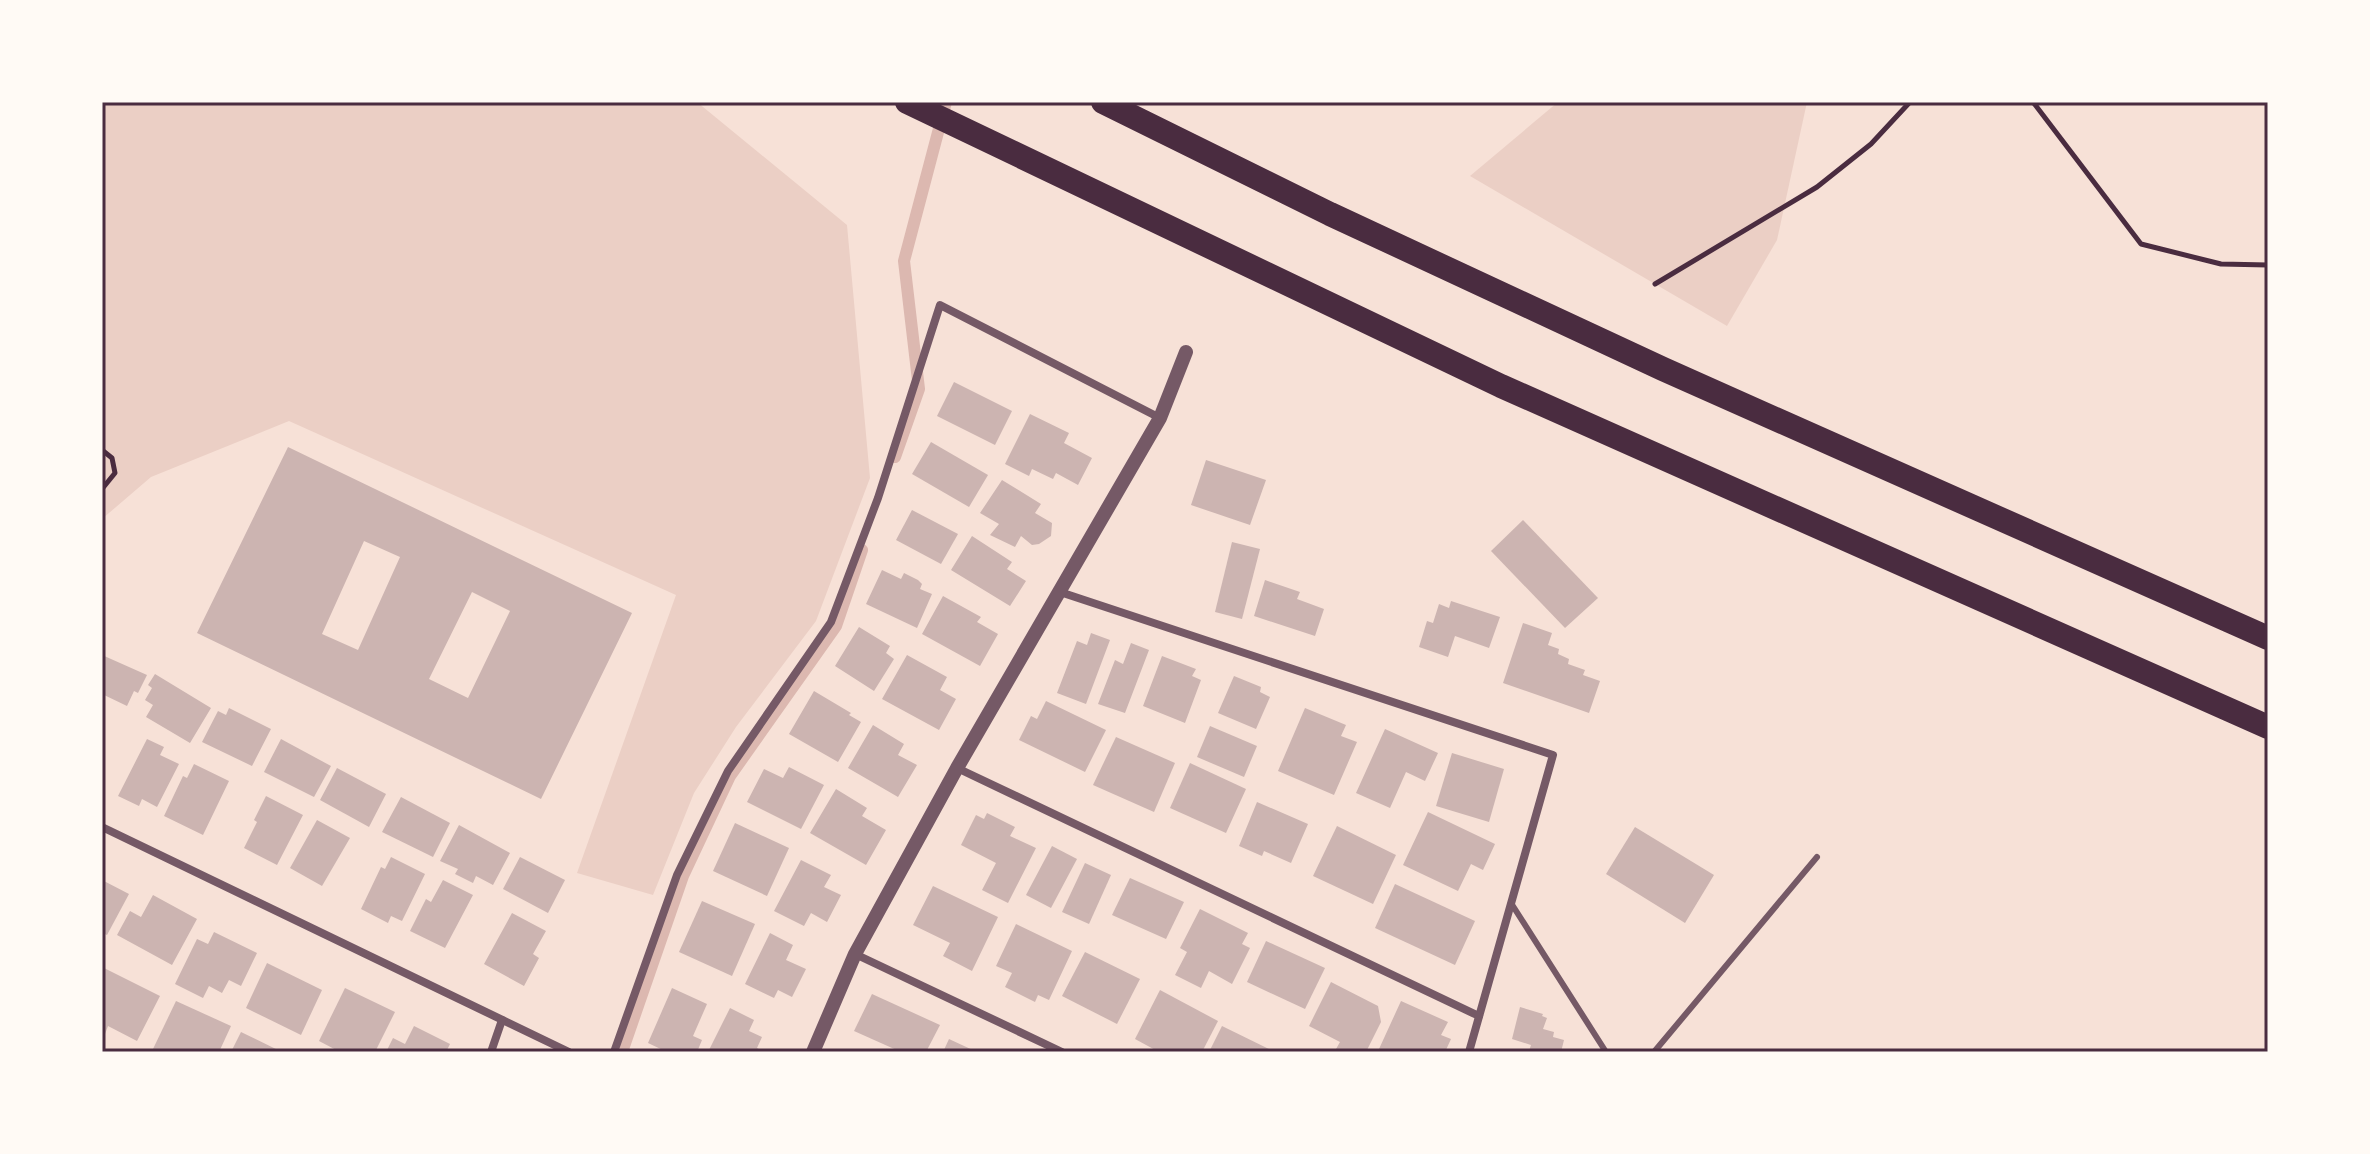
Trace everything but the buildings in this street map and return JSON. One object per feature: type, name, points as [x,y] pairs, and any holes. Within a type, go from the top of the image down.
[{"type":"highway","points":[[899,102],[944,121]]},
{"type":"highway","points":[[907,102],[1501,386],[2268,727]]},
{"type":"highway","points":[[1103,102],[1330,214],[1648,363],[2268,638]]},
{"type":"street","points":[[614,1052],[677,875],[728,771],[831,622],[878,498],[940,305],[1160,418]]},
{"type":"street","points":[[813,1052],[855,954],[957,768],[1160,418],[1186,352]]},
{"type":"street","points":[[1060,592],[1553,755],[1469,1052]]},
{"type":"street","points":[[957,768],[1479,1016]]},
{"type":"street","points":[[102,827],[569,1052]]},
{"type":"street","points":[[855,954],[1062,1052]]},
{"type":"street","points":[[491,1052],[502,1020]]},
{"type":"lane","points":[[1654,1052],[1817,857]]},
{"type":"lane","points":[[1511,903],[1606,1052]]},
{"type":"path","points":[[1655,284],[1817,187],[1871,144],[1910,102]]},
{"type":"path","points":[[2033,102],[2141,244],[2221,264],[2268,265]]},
{"type":"path","points":[[102,450],[112,458],[115,473],[102,489]]},
{"type":"shaded area","points":[[102,102],[697,102],[847,225],[870,478],[816,621],[736,727],[694,793],[653,895],[577,873],[676,595],[289,421],[151,477],[102,519]]},
{"type":"shaded area","points":[[1558,102],[1807,102],[1777,240],[1727,326],[1470,176]]},
{"type":"waterway","points":[[895,457],[919,389],[904,261],[946,102]]},
{"type":"waterway","points":[[622,1052],[683,876],[730,776],[836,626],[862,550]]}]
